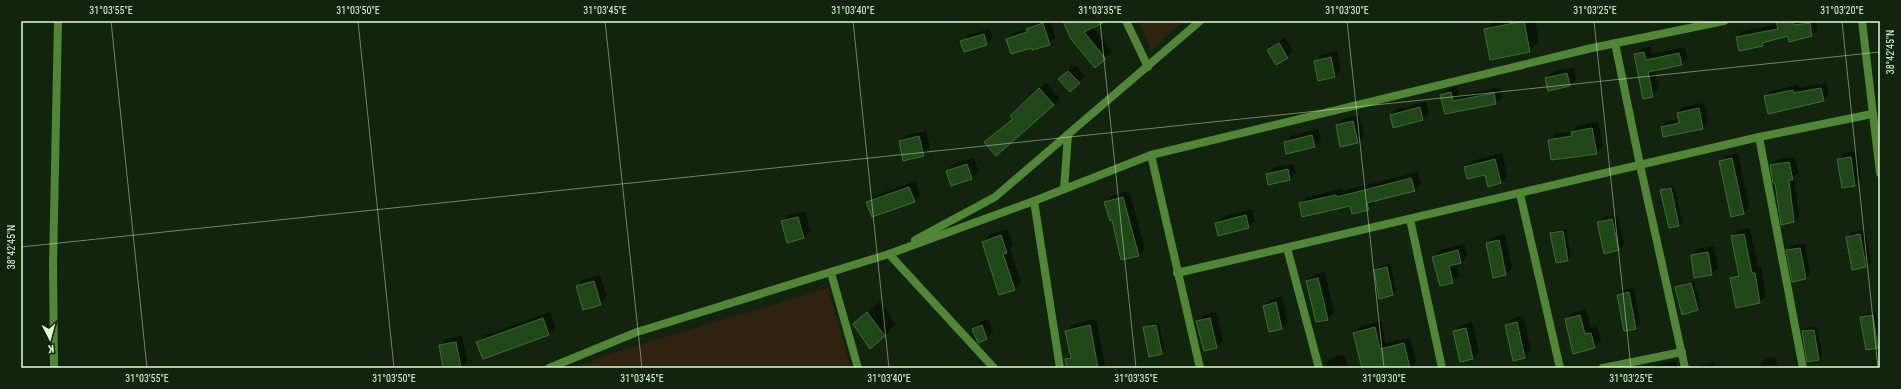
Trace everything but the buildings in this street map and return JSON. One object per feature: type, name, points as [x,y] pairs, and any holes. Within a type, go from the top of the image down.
[{"type":"street","points":[[54,368],[53,265],[58,21]]},
{"type":"street","points":[[1126,21],[1148,67]]},
{"type":"street","points":[[889,254],[995,197],[1200,21]]},
{"type":"street","points":[[549,368],[636,332],[889,254],[1034,201],[1151,154],[1616,42],[1724,21]]},
{"type":"street","points":[[1862,21],[1880,173]]},
{"type":"street","points":[[1616,42],[1640,165],[1685,368]]},
{"type":"street","points":[[1177,273],[1759,137],[1872,114]]},
{"type":"street","points":[[1064,189],[1068,135]]},
{"type":"street","points":[[1759,137],[1803,368]]},
{"type":"street","points":[[1151,154],[1177,273],[1200,368]]},
{"type":"street","points":[[1520,194],[1560,368]]},
{"type":"street","points":[[1034,201],[1060,368]]},
{"type":"street","points":[[1410,219],[1442,368]]},
{"type":"street","points":[[1287,248],[1319,368]]},
{"type":"street","points":[[889,254],[994,368]]},
{"type":"street","points":[[831,273],[858,368]]},
{"type":"street","points":[[1603,368],[1682,352]]},
{"type":"shaded area","points":[[1139,21],[1183,21],[1151,50]]},
{"type":"shaded area","points":[[828,288],[851,368],[574,368],[609,354]]}]
